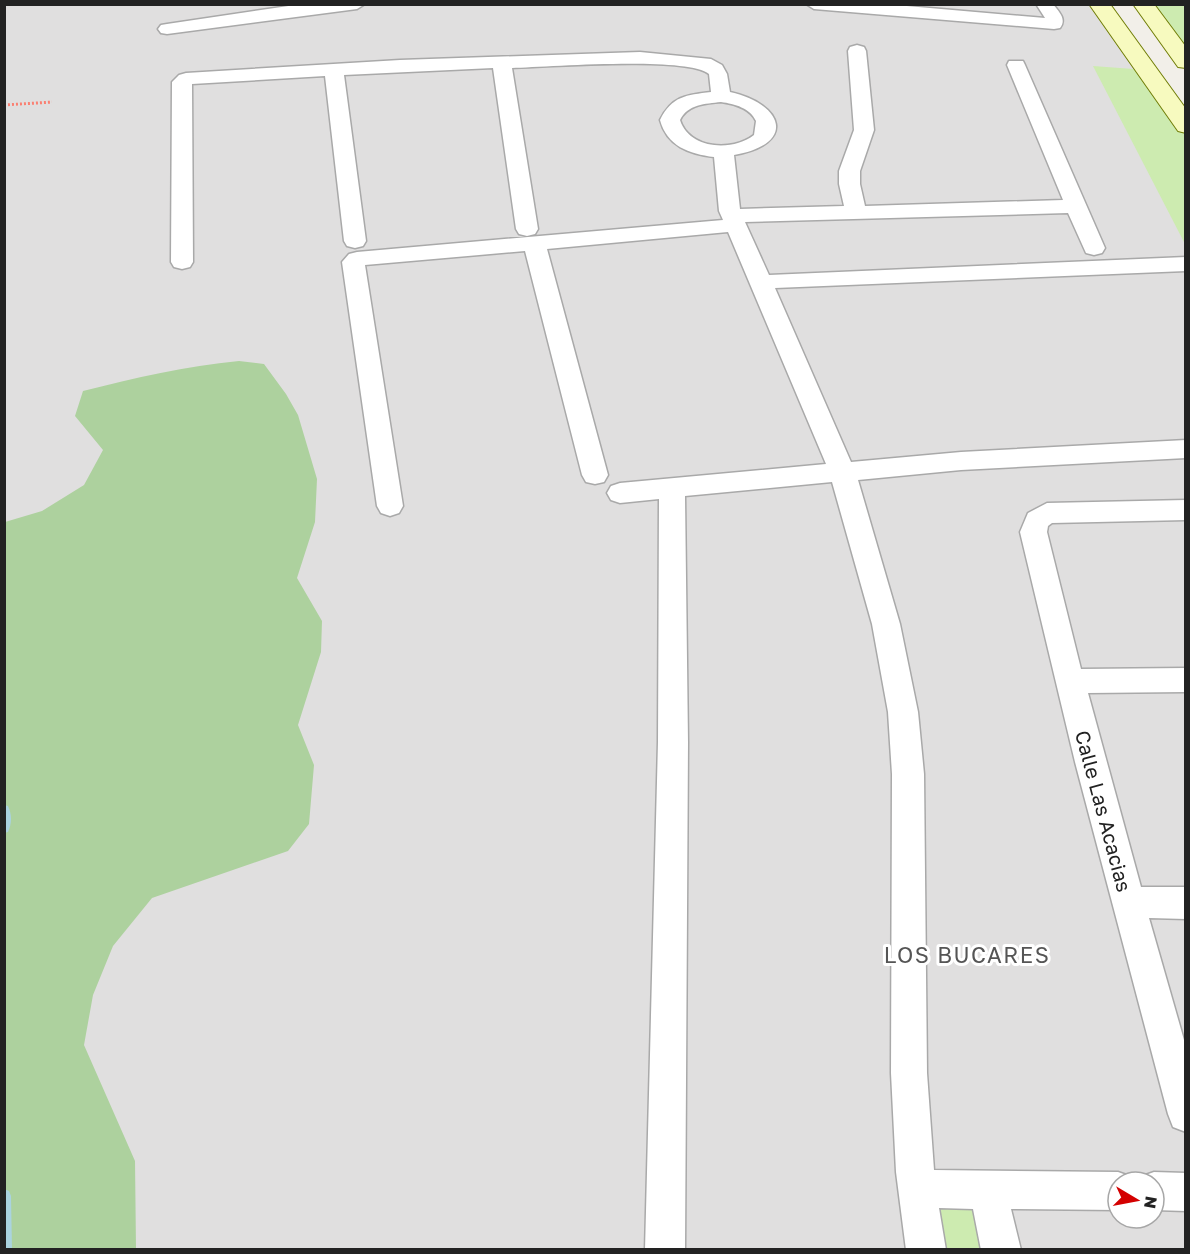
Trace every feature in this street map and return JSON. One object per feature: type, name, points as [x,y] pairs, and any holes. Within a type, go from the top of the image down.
[{"type":"main road","points":[[1099,4],[1185,126]]},
{"type":"main road","points":[[1143,4],[1185,62]]},
{"type":"street","points":[[167,29],[357,4]]},
{"type":"street","points":[[814,4],[892,8],[1054,24],[1054,18],[1044,4]]},
{"type":"street","points":[[856,212],[848,188],[853,159],[863,141],[864,130],[857,51]]},
{"type":"street","points":[[182,262],[182,82],[192,78],[640,58],[696,62],[715,69],[718,74],[721,96]]},
{"type":"street","points":[[502,63],[531,237],[595,475]]},
{"type":"street","points":[[1016,65],[1094,248]]},
{"type":"street","points":[[334,71],[355,241]]},
{"type":"street","points":[[721,96],[738,99],[762,112],[768,121],[768,130],[763,138],[753,145],[724,152],[708,151],[686,144],[672,133],[669,124],[670,115],[678,106],[705,97],[721,96]]},
{"type":"street","points":[[724,152],[728,195],[734,220],[842,471],[886,624],[908,744],[909,1073],[917,1189],[926,1250]]},
{"type":"street","points":[[390,506],[353,262],[364,258],[531,237],[734,220],[856,212],[1076,206]]},
{"type":"street","points":[[760,282],[1185,264]]},
{"type":"street","points":[[620,493],[973,460],[1185,449]]},
{"type":"street","points":[[665,1250],[673,742],[672,489]]},
{"type":"street","name":"Calle Las Acacias","points":[[1185,510],[1047,513],[1034,525],[1034,537],[1070,681],[1185,1114]]},
{"type":"street","points":[[1070,681],[1185,680]]},
{"type":"street","points":[[1128,902],[1185,903]]},
{"type":"street","points":[[917,1189],[1106,1191]]},
{"type":"street","points":[[988,1190],[1000,1250]]},
{"type":"street","points":[[1166,1191],[1185,1192]]},
{"type":"path","points":[[4,105],[52,102]]},
{"type":"shaded area","points":[[5,5],[1099,5],[1185,126],[1185,1249],[5,1250]]},
{"type":"green space","points":[[1143,5],[1185,5],[1185,62]]},
{"type":"green space","points":[[1093,66],[1147,70],[1185,126],[1185,244]]},
{"type":"green space","points":[[239,361],[264,364],[286,394],[298,415],[317,479],[315,522],[297,578],[322,621],[321,652],[298,725],[314,765],[309,824],[288,851],[152,898],[113,946],[93,995],[84,1045],[135,1161],[136,1249],[5,1249],[5,522],[42,511],[84,485],[103,450],[75,416],[83,391],[180,369]]},
{"type":"green space","points":[[917,1189],[988,1190],[1001,1249],[926,1249]]},
{"type":"waterway","points":[[4,810],[6,815],[4,828]]},
{"type":"waterway","points":[[4,1196],[5,1250]]},
{"type":"district","name":"LOS BUCARES","points":[[967,954]]}]
